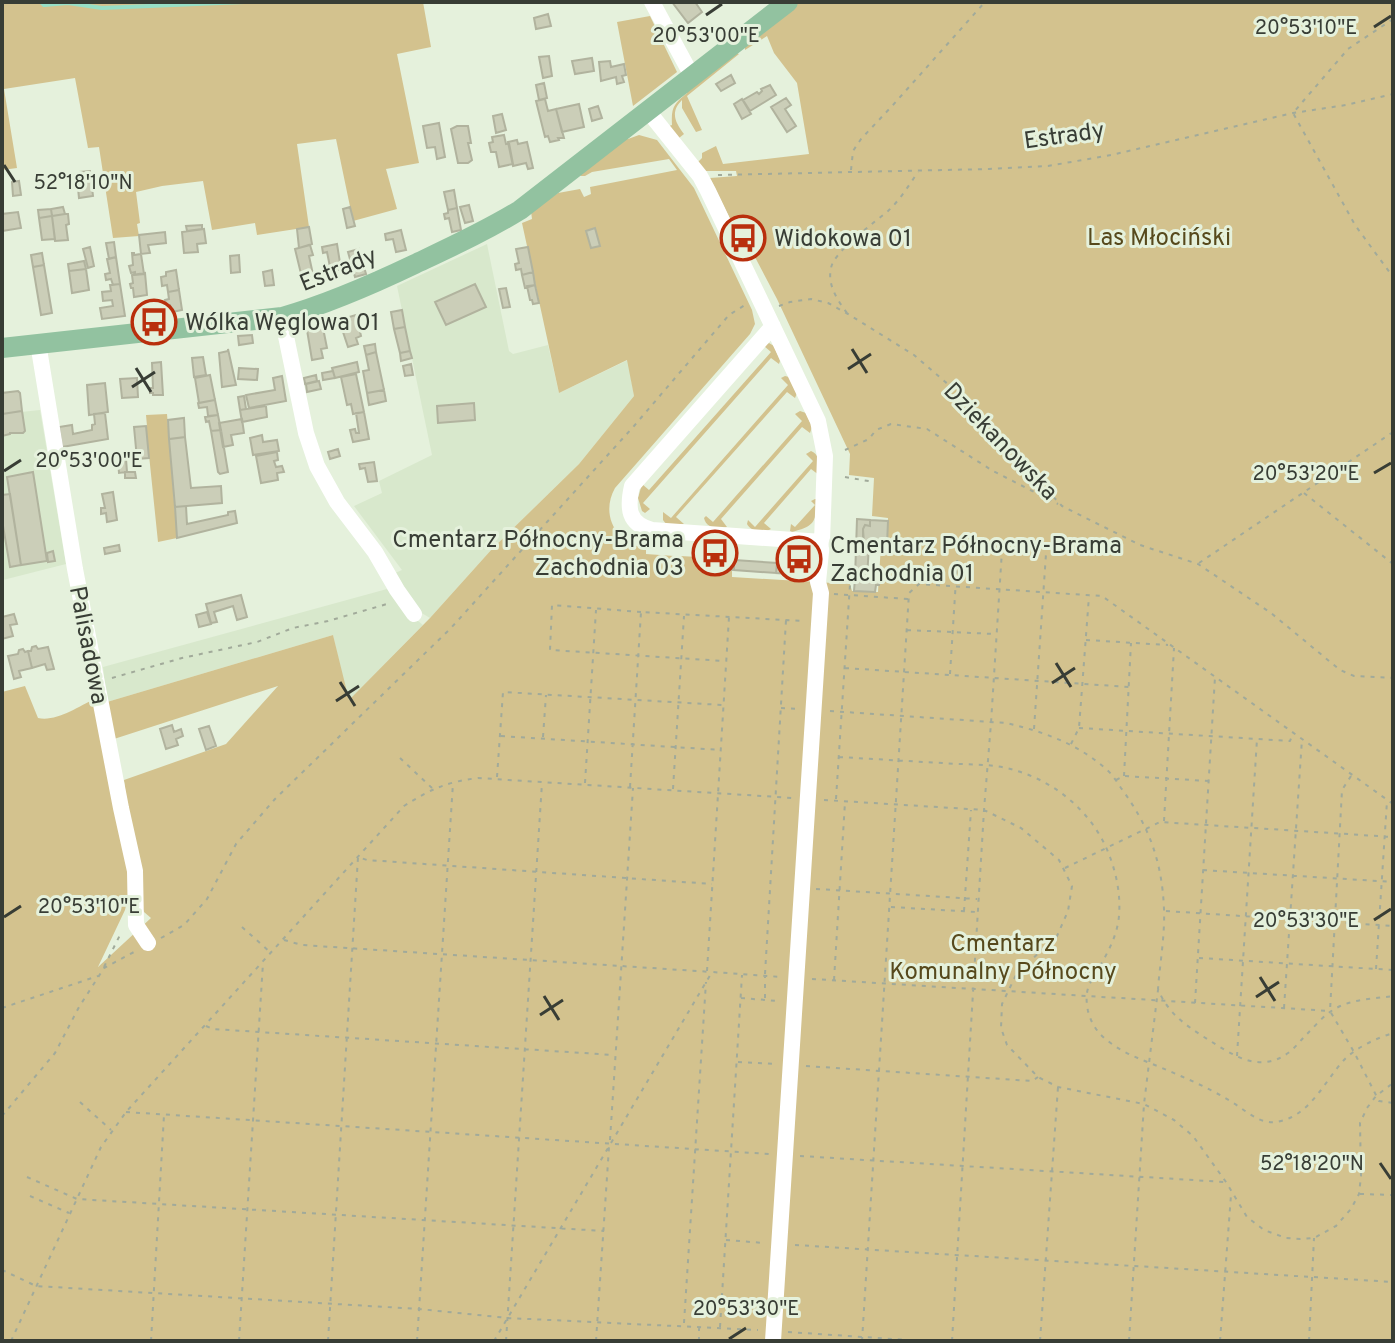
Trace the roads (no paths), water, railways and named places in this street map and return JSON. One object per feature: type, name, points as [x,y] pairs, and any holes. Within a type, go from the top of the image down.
[{"type":"main road","name":"Estrady","points":[[2,348],[282,317],[358,291],[484,232],[520,210],[788,2]]},
{"type":"street","points":[[652,2],[692,76]]},
{"type":"street","points":[[648,111],[700,176],[708,191],[821,430],[825,454],[819,622],[774,1336]]},
{"type":"street","points":[[282,317],[306,433],[317,466],[337,502],[375,552],[414,614]]},
{"type":"street","points":[[773,326],[637,479],[630,495],[630,513],[641,528],[652,530],[822,542]]},
{"type":"street","name":"Palisadowa","points":[[38,343],[73,557],[135,871],[136,925],[148,943]]},
{"type":"waterway","points":[[41,2],[44,5],[68,3],[102,8],[244,2]]},
{"type":"place","name":"Widokowa 01","points":[[743,238]]},
{"type":"place","name":"Wólka Węglowa 01","points":[[154,322]]},
{"type":"place","name":"Cmentarz Północny-Brama Zachodnia 03","points":[[715,553]]},
{"type":"place","name":"Cmentarz Północny-Brama Zachodnia 01","points":[[799,559]]},
{"type":"park label","name":"Las Młociński","points":[[1159,237]]},
{"type":"park label","name":"Cmentarz Komunalny Północny","points":[[1003,957]]}]
